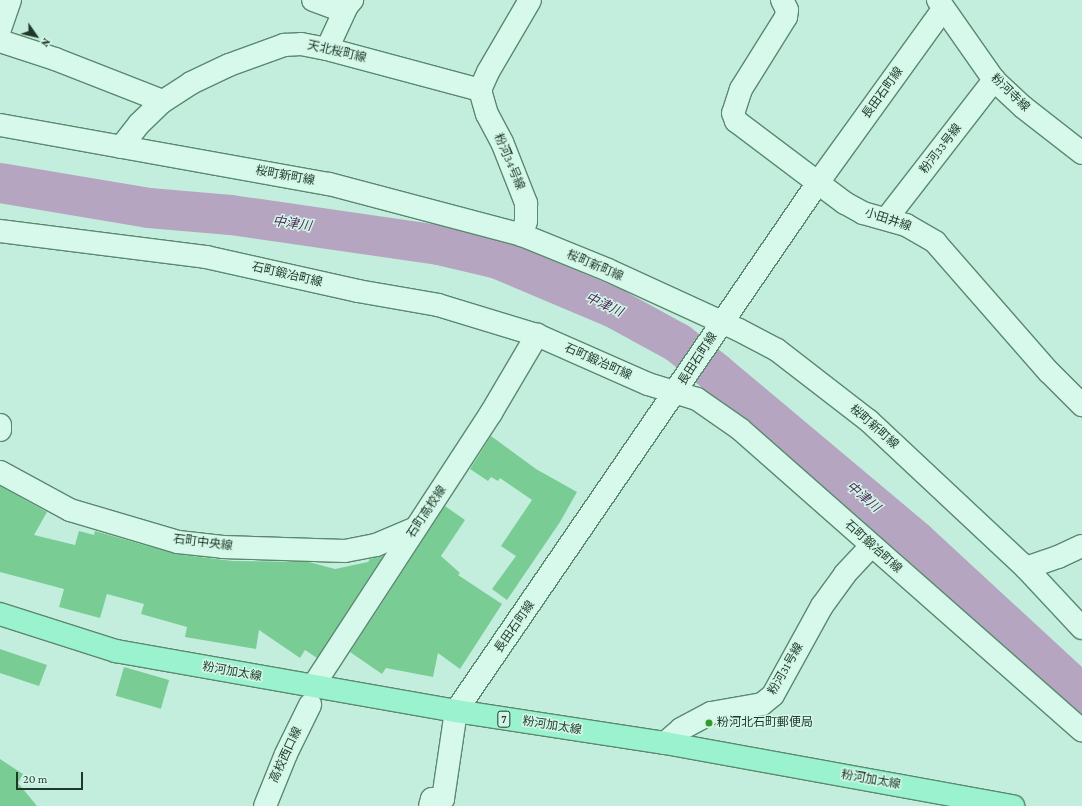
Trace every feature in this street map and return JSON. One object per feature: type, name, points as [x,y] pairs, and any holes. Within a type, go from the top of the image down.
[{"type":"main road","name":"粉河加太線","points":[[0,614],[116,651],[312,695],[456,711],[665,743],[1013,806]]},
{"type":"street","points":[[0,29],[10,0]]},
{"type":"street","points":[[313,0],[335,8],[350,3]]},
{"type":"street","points":[[480,90],[488,72],[530,0]]},
{"type":"street","name":"小田井線","points":[[782,0],[787,10],[786,17],[741,89],[733,113],[736,121],[817,184],[863,213],[887,218],[906,225],[935,242],[1049,372],[1082,405]]},
{"type":"street","points":[[327,49],[350,3]]},
{"type":"street","name":"長田石町線","points":[[456,711],[940,5]]},
{"type":"street","name":"粉河寺線","points":[[940,5],[994,80],[1023,107],[1082,153]]},
{"type":"street","points":[[0,41],[55,59],[163,101]]},
{"type":"street","name":"天北桜町線","points":[[121,147],[139,124],[163,101],[217,71],[272,48],[301,44],[327,49],[480,90]]},
{"type":"street","name":"粉河33号線","points":[[887,218],[994,80]]},
{"type":"street","name":"粉河34号線","points":[[480,90],[487,114],[502,142],[526,203],[526,221],[522,235]]},
{"type":"street","name":"桜町新町線","points":[[0,125],[329,184],[522,235],[608,270],[716,331],[777,350],[823,384],[869,421],[1026,568],[1082,628]]},
{"type":"street","name":"石町鍛冶町線","points":[[0,231],[206,257],[358,291],[438,305],[537,335],[648,384],[680,386],[740,429],[871,546],[1082,730]]},
{"type":"street","name":"石町高校線","points":[[312,695],[416,528],[491,413],[537,335]]},
{"type":"street","name":"石町中央線","points":[[0,472],[70,510],[178,542],[223,548],[345,551],[376,545],[416,528]]},
{"type":"street","name":"粉河31号線","points":[[665,743],[681,729],[711,713],[762,704],[773,695],[822,606],[845,574],[871,546]]},
{"type":"street","points":[[1026,568],[1058,557],[1082,546]]},
{"type":"street","name":"高校西口線","points":[[265,806],[312,695]]},
{"type":"street","points":[[430,806],[432,800],[443,799],[456,711]]},
{"type":"building","points":[[491,436],[536,469],[577,492],[560,522],[507,600],[492,589],[516,556],[501,546],[532,500],[500,478],[498,481],[491,477],[488,481],[470,469]]},
{"type":"building","points":[[0,486],[47,512],[34,535],[75,545],[79,531],[94,535],[95,531],[176,554],[233,561],[309,562],[335,569],[368,562],[370,559],[383,556],[317,658],[305,650],[300,658],[259,630],[256,649],[185,637],[187,627],[141,614],[144,604],[107,594],[100,618],[59,607],[64,589],[0,572]]},
{"type":"building","points":[[445,506],[465,520],[441,556],[460,573],[458,575],[502,604],[460,669],[438,653],[433,677],[386,668],[382,674],[350,652]]},
{"type":"building","points":[[0,649],[47,665],[39,686],[0,673]]},
{"type":"building","points":[[124,667],[169,680],[161,709],[116,696]]},
{"type":"building","points":[[0,759],[23,774],[18,783],[37,806],[0,806]]},
{"type":"waterway","name":"中津川","points":[[0,183],[149,208],[231,215],[439,245],[498,259],[614,308],[678,343],[716,373],[916,541],[1082,694]]},
{"type":"place","name":"粉河北石町郵便局","points":[[709,723]]}]
